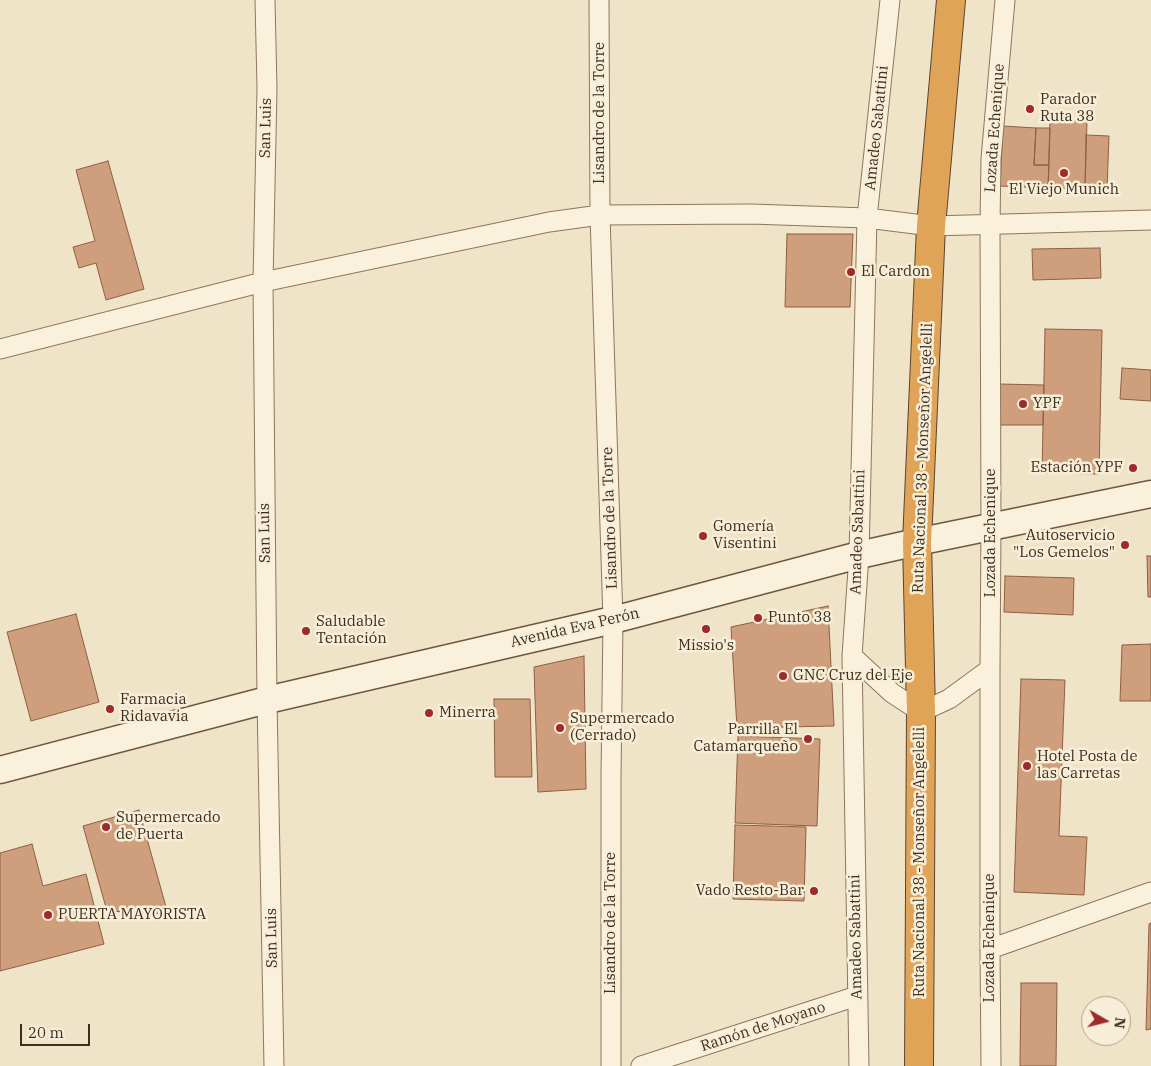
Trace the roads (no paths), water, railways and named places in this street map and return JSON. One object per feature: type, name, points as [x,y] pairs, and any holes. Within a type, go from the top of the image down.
[{"type":"highway","name":"Ruta Nacional 38 - Monseñor Angelelli","points":[[919,1066],[921,712],[917,542],[931,226],[951,0]]},
{"type":"street","name":"San Luis","points":[[265,0],[267,88],[263,282],[267,700],[274,1066]]},
{"type":"street","name":"Lisandro de la Torre","points":[[599,0],[600,214],[613,620],[610,777],[611,1066]]},
{"type":"street","name":"Amadeo Sabattini","points":[[859,1066],[852,656],[859,555],[867,218],[890,0]]},
{"type":"street","name":"Lozada Echenique","points":[[991,1066],[990,669],[992,527],[990,225],[991,159],[1005,0]]},
{"type":"street","points":[[0,349],[263,282],[548,222],[600,214],[752,214],[867,218],[931,226],[1151,220]]},
{"type":"street","name":"Avenida Eva Perón","points":[[0,770],[267,700],[613,620],[859,555],[1151,494]]},
{"type":"street","points":[[852,656],[892,693],[921,712],[949,699],[990,669]]},
{"type":"street","points":[[990,949],[1151,892]]},
{"type":"street","name":"Ramón de Moyano","points":[[641,1066],[857,996]]},
{"type":"place","name":"Parador Ruta 38","points":[[1030,109]]},
{"type":"place","name":"El Viejo Munich","points":[[1064,173]]},
{"type":"place","name":"El Cardon","points":[[851,272]]},
{"type":"place","name":"YPF","points":[[1023,404]]},
{"type":"place","name":"Estación YPF","points":[[1133,468]]},
{"type":"place","name":"Gomería Visentini","points":[[703,536]]},
{"type":"place","name":"Autoservicio \"Los Gemelos\"","points":[[1125,545]]},
{"type":"place","name":"Punto 38","points":[[758,618]]},
{"type":"place","name":"Missio's","points":[[706,629]]},
{"type":"place","name":"Saludable Tentación","points":[[306,631]]},
{"type":"place","name":"GNC Cruz del Eje","points":[[783,676]]},
{"type":"place","name":"Farmacia Ridavavia","points":[[110,709]]},
{"type":"place","name":"Minerra","points":[[429,713]]},
{"type":"place","name":"Supermercado (Cerrado)","points":[[560,728]]},
{"type":"place","name":"Parrilla El Catamarqueño","points":[[808,739]]},
{"type":"place","name":"Hotel Posta de las Carretas","points":[[1027,766]]},
{"type":"place","name":"Supermercado de Puerta","points":[[106,827]]},
{"type":"place","name":"Vado Resto-Bar","points":[[814,891]]},
{"type":"place","name":"PUERTA MAYORISTA","points":[[48,915]]}]
